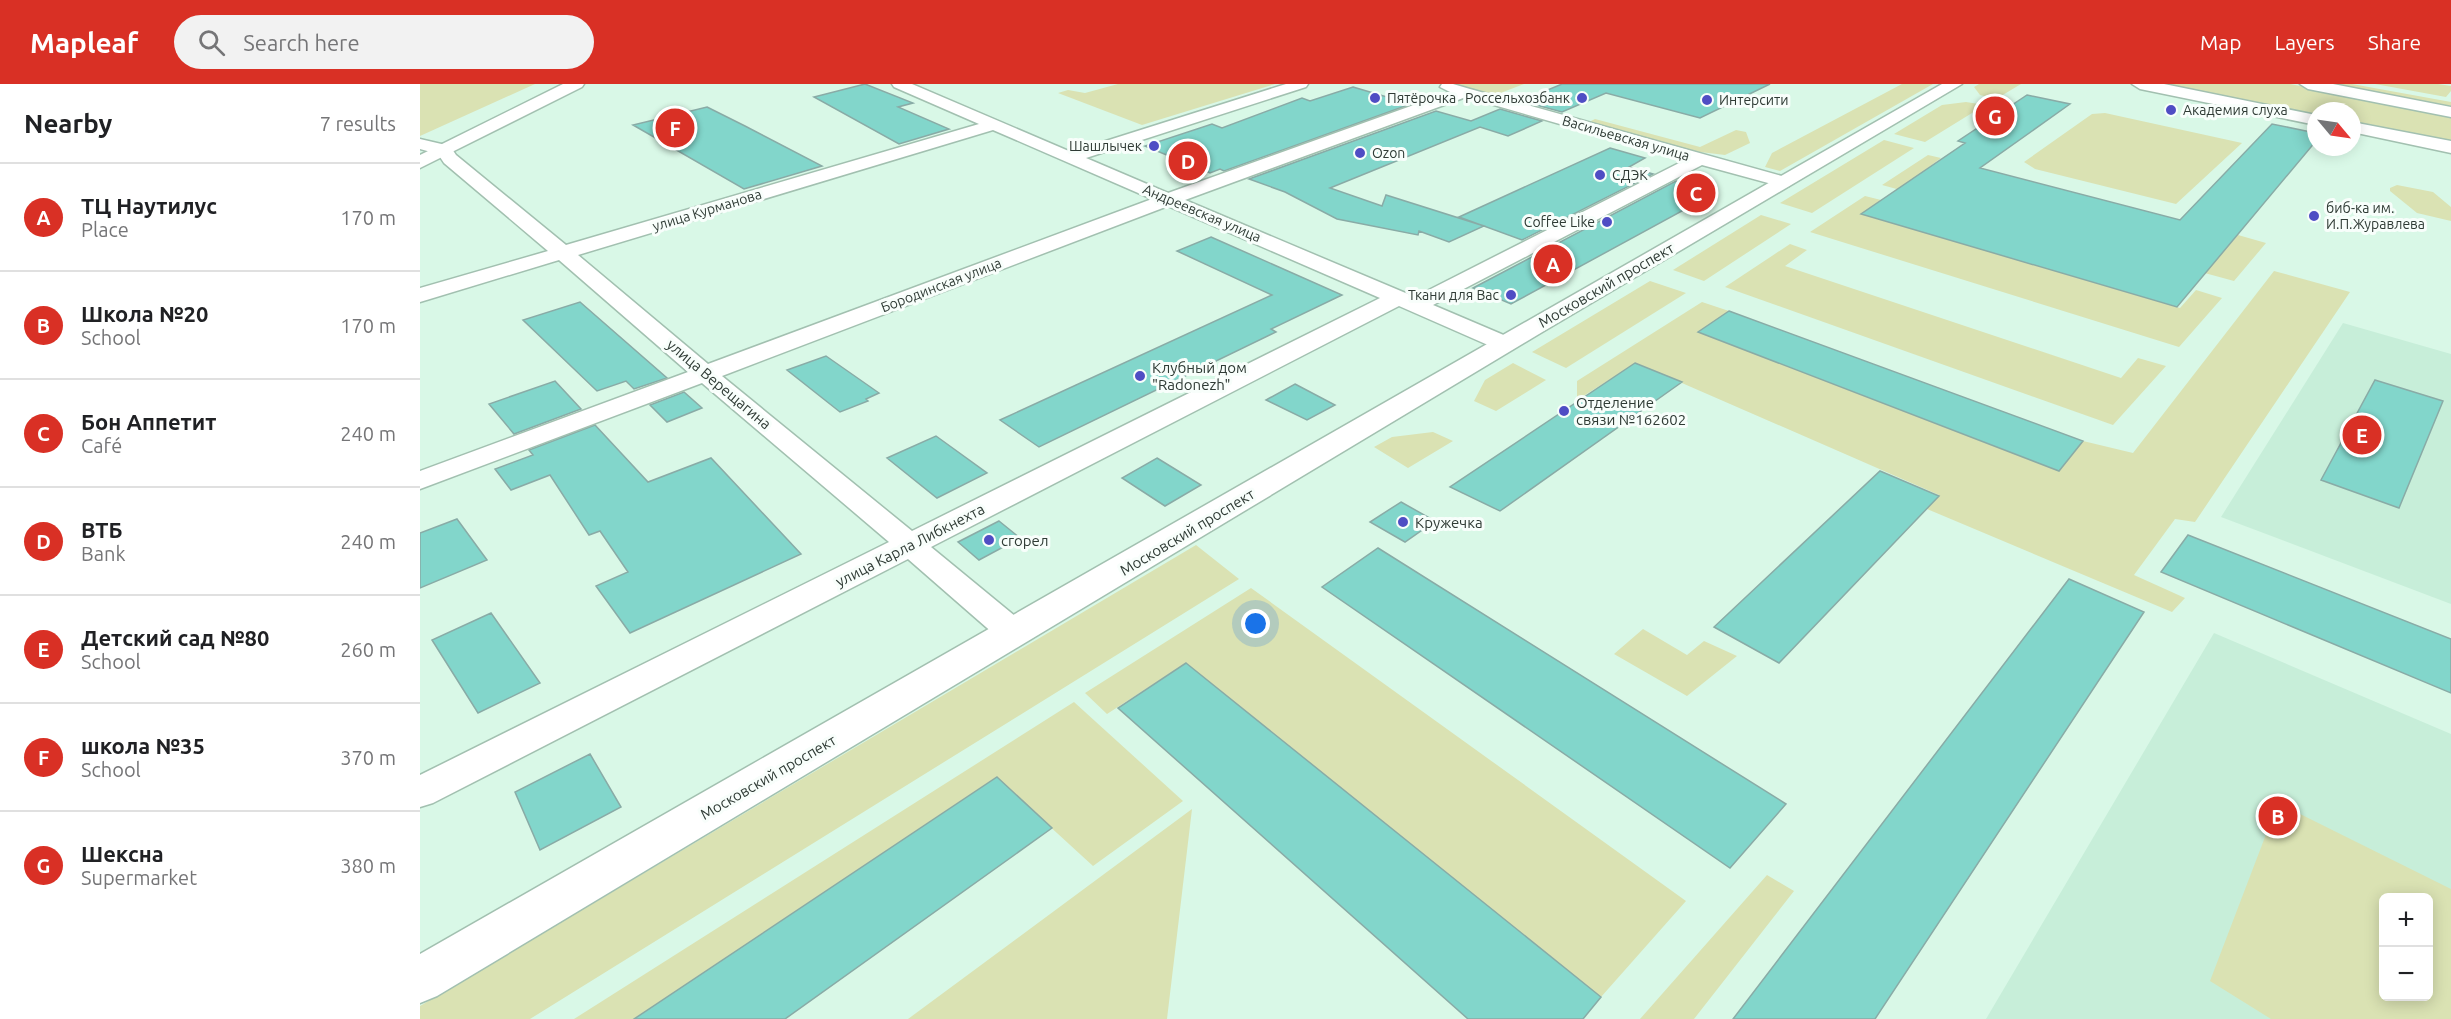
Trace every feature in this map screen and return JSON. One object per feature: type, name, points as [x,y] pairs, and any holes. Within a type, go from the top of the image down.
[{"type":"street","points":[[425,149],[576,84]]},
{"type":"street","name":"Андреевская улица","points":[[899,84],[1505,344]]},
{"type":"street","points":[[1072,157],[1301,84]]},
{"type":"street","name":"Васильевская улица","points":[[1435,84],[1783,182]]},
{"type":"street","name":"Московский проспект","points":[[420,980],[1505,344],[1954,84]]},
{"type":"street","points":[[2140,84],[2307,118]]},
{"type":"street","points":[[2308,84],[2451,111]]},
{"type":"street","name":"Бородинская улица","points":[[420,482],[705,373],[1464,92]]},
{"type":"street","name":"улица Курманова","points":[[420,295],[994,125]]},
{"type":"street","points":[[2361,129],[2451,147]]},
{"type":"street","name":"улица Верещагина","points":[[425,149],[450,159],[566,252],[705,373],[1014,633]]},
{"type":"street","name":"улица Карла Либкнехта","points":[[420,792],[911,544],[1700,159]]},
{"type":"shaded area","points":[[420,84],[535,84],[420,136]]},
{"type":"shaded area","points":[[1118,84],[1275,84],[1142,125],[1058,93],[1068,90],[1085,93]]},
{"type":"shaded area","points":[[1444,84],[1524,84],[1490,97]]},
{"type":"shaded area","points":[[1902,84],[1933,84],[1780,171],[1765,167],[1772,153]]},
{"type":"shaded area","points":[[1979,84],[2021,84],[1996,99],[1980,95],[1974,87]]},
{"type":"shaded area","points":[[2167,84],[2290,84],[2451,115],[2451,142],[2361,124],[2361,102],[2307,102],[2307,113]]},
{"type":"shaded area","points":[[2333,84],[2352,84],[2451,102],[2451,106]]},
{"type":"shaded area","points":[[2375,84],[2438,84],[2451,86],[2451,91],[2446,97]]},
{"type":"shaded area","points":[[1966,102],[1985,105],[1925,142],[1894,134],[1942,105]]},
{"type":"shaded area","points":[[2105,113],[2242,143],[2176,204],[2035,169],[2024,162],[2092,114]]},
{"type":"shaded area","points":[[1595,119],[1700,147],[1736,130],[1746,132],[1750,143],[1725,155],[1692,151],[1589,122]]},
{"type":"shaded area","points":[[1884,140],[1914,148],[1812,213],[1780,203]]},
{"type":"shaded area","points":[[1928,155],[1941,158],[1925,170],[2225,250],[2238,235],[2266,243],[2234,281],[1882,185]]},
{"type":"shaded area","points":[[2397,185],[2433,192],[2451,207],[2451,221],[2417,213],[2390,191],[2390,188]]},
{"type":"shaded area","points":[[1865,196],[1881,200],[1862,214],[2180,308],[2196,290],[2222,298],[2179,347],[1810,232]]},
{"type":"shaded area","points":[[1761,215],[1791,224],[1704,281],[1673,270]]},
{"type":"shaded area","points":[[1790,244],[1807,250],[1785,266],[2121,378],[2138,358],[2166,366],[2113,425],[1725,287]]},
{"type":"shaded area","points":[[2274,271],[2350,292],[2195,522],[2175,519],[2134,575],[2185,598],[2172,612],[1927,509],[1939,495],[1636,363],[1577,400],[1577,381],[1702,302],[1729,311],[1699,332],[2059,471],[2083,441],[2133,453]]},
{"type":"shaded area","points":[[1650,281],[1686,293],[1566,368],[1532,352]]},
{"type":"shaded area","points":[[2343,323],[2451,354],[2451,604],[2221,517]]},
{"type":"shaded area","points":[[1513,363],[1546,380],[1496,411],[1474,401],[1485,380]]},
{"type":"shaded area","points":[[1433,432],[1453,441],[1408,468],[1374,447],[1392,437]]},
{"type":"shaded area","points":[[1196,545],[1239,579],[530,1019],[420,1019],[420,1006]]},
{"type":"shaded area","points":[[1251,588],[1686,901],[1601,997],[1186,663],[1107,714],[1085,693]]},
{"type":"shaded area","points":[[1643,629],[1687,655],[1704,641],[1737,656],[1687,696],[1614,654]]},
{"type":"shaded area","points":[[2214,633],[2451,734],[2451,1019],[1986,1019]]},
{"type":"shaded area","points":[[1074,702],[1183,801],[1093,866],[997,778],[634,1019],[574,1019]]},
{"type":"shaded area","points":[[2278,803],[2451,889],[2451,1019],[2271,1019],[2210,981]]},
{"type":"shaded area","points":[[1192,809],[1167,1019],[908,1019]]},
{"type":"shaded area","points":[[1767,875],[1794,891],[1694,1019],[1640,1019]]},
{"type":"building","points":[[865,84],[913,103],[898,107],[949,129],[899,144],[814,97]]},
{"type":"building","points":[[1562,84],[1770,84],[1700,118],[1606,93],[1562,112],[1521,101]]},
{"type":"building","points":[[1353,87],[1411,104],[1224,171],[1220,169],[1210,173],[1145,146],[1212,124],[1222,128],[1302,98],[1310,101]]},
{"type":"building","points":[[2027,95],[2070,104],[1980,168],[2180,220],[2272,124],[2307,131],[2307,152],[2177,307],[1861,214],[1965,143],[1958,141]]},
{"type":"building","points":[[707,107],[822,166],[744,189],[633,125]]},
{"type":"building","points":[[1500,109],[1542,121],[1508,136],[1480,127],[1330,188],[1382,206],[1386,195],[1484,226],[1449,242],[1419,231],[1418,235],[1337,219],[1285,192],[1249,179],[1436,111],[1471,121]]},
{"type":"building","points":[[1610,148],[1645,158],[1629,167],[1653,174],[1522,240],[1459,217]]},
{"type":"building","points":[[1676,181],[1715,193],[1511,304],[1473,288]]},
{"type":"building","name":"Клубный дом \"Radonezh\"","points":[[1211,237],[1342,295],[1271,329],[1276,332],[1039,447],[1000,420],[1272,295],[1177,251]]},
{"type":"building","points":[[580,302],[667,378],[634,389],[626,381],[597,391],[523,320]]},
{"type":"building","points":[[1729,311],[2083,441],[2059,471],[1698,332]]},
{"type":"building","points":[[826,356],[879,393],[866,399],[868,401],[840,412],[787,370]]},
{"type":"building","points":[[1635,363],[1682,382],[1500,511],[1450,487]]},
{"type":"building","points":[[2375,380],[2443,401],[2399,508],[2321,480]]},
{"type":"building","points":[[555,381],[581,409],[514,434],[489,404]]},
{"type":"building","points":[[1295,384],[1335,405],[1307,420],[1266,400]]},
{"type":"building","points":[[684,392],[702,408],[667,422],[650,405]]},
{"type":"building","points":[[595,425],[648,482],[711,458],[801,554],[630,633],[596,586],[628,572],[600,531],[589,535],[550,475],[511,490],[495,469],[533,455],[529,450]]},
{"type":"building","points":[[936,436],[987,473],[937,498],[887,458]]},
{"type":"building","points":[[1157,458],[1201,485],[1165,506],[1122,478]]},
{"type":"building","points":[[1880,471],[1939,496],[1779,663],[1714,627]]},
{"type":"building","name":"Кружечка","points":[[1401,502],[1435,521],[1405,542],[1370,522]]},
{"type":"building","points":[[457,519],[487,560],[420,588],[420,533]]},
{"type":"building","name":"сгорел","points":[[999,521],[1020,538],[979,560],[958,542]]},
{"type":"building","points":[[2188,535],[2451,639],[2451,693],[2161,572]]},
{"type":"building","points":[[1378,548],[1786,804],[1730,868],[1322,587]]},
{"type":"building","points":[[2069,579],[2144,612],[1875,1019],[1733,1019]]},
{"type":"building","points":[[491,613],[540,683],[478,713],[432,640]]},
{"type":"building","points":[[1186,663],[1601,997],[1583,1019],[1468,1019],[1118,708]]},
{"type":"building","points":[[590,754],[621,807],[540,850],[515,792]]},
{"type":"building","points":[[997,777],[1052,828],[785,1019],[634,1019]]},
{"type":"place","name":"Пятёрочка","points":[[1375,98]]},
{"type":"place","name":"Россельхозбанк","points":[[1582,98]]},
{"type":"place","name":"Интерсити","points":[[1707,100]]},
{"type":"place","name":"Академия слуха","points":[[2171,110]]},
{"type":"place","name":"Шексна","points":[[1995,116]]},
{"type":"place","name":"школа №35","points":[[675,128]]},
{"type":"place","name":"Шашлычек","points":[[1154,146]]},
{"type":"place","name":"Ozon","points":[[1360,153]]},
{"type":"place","name":"ВТБ","points":[[1188,161]]},
{"type":"place","name":"СДЭК","points":[[1600,175]]},
{"type":"place","name":"Бон Аппетит","points":[[1696,193]]},
{"type":"place","name":"биб-ка им. И.П.Журавлева","points":[[2314,216]]},
{"type":"place","name":"Coffee Like","points":[[1607,222]]},
{"type":"place","name":"ТЦ Наутилус","points":[[1553,264]]},
{"type":"place","name":"Ткани для Вас","points":[[1511,295]]},
{"type":"place","name":"Клубный дом \"Radonezh\"","points":[[1140,376]]},
{"type":"place","name":"Отделение связи №162602","points":[[1564,411]]},
{"type":"place","name":"Детский сад №80","points":[[2362,435]]},
{"type":"place","name":"Кружечка","points":[[1403,522]]},
{"type":"place","name":"сгорел","points":[[989,540]]},
{"type":"place","name":"Школа №20","points":[[2278,816]]}]
